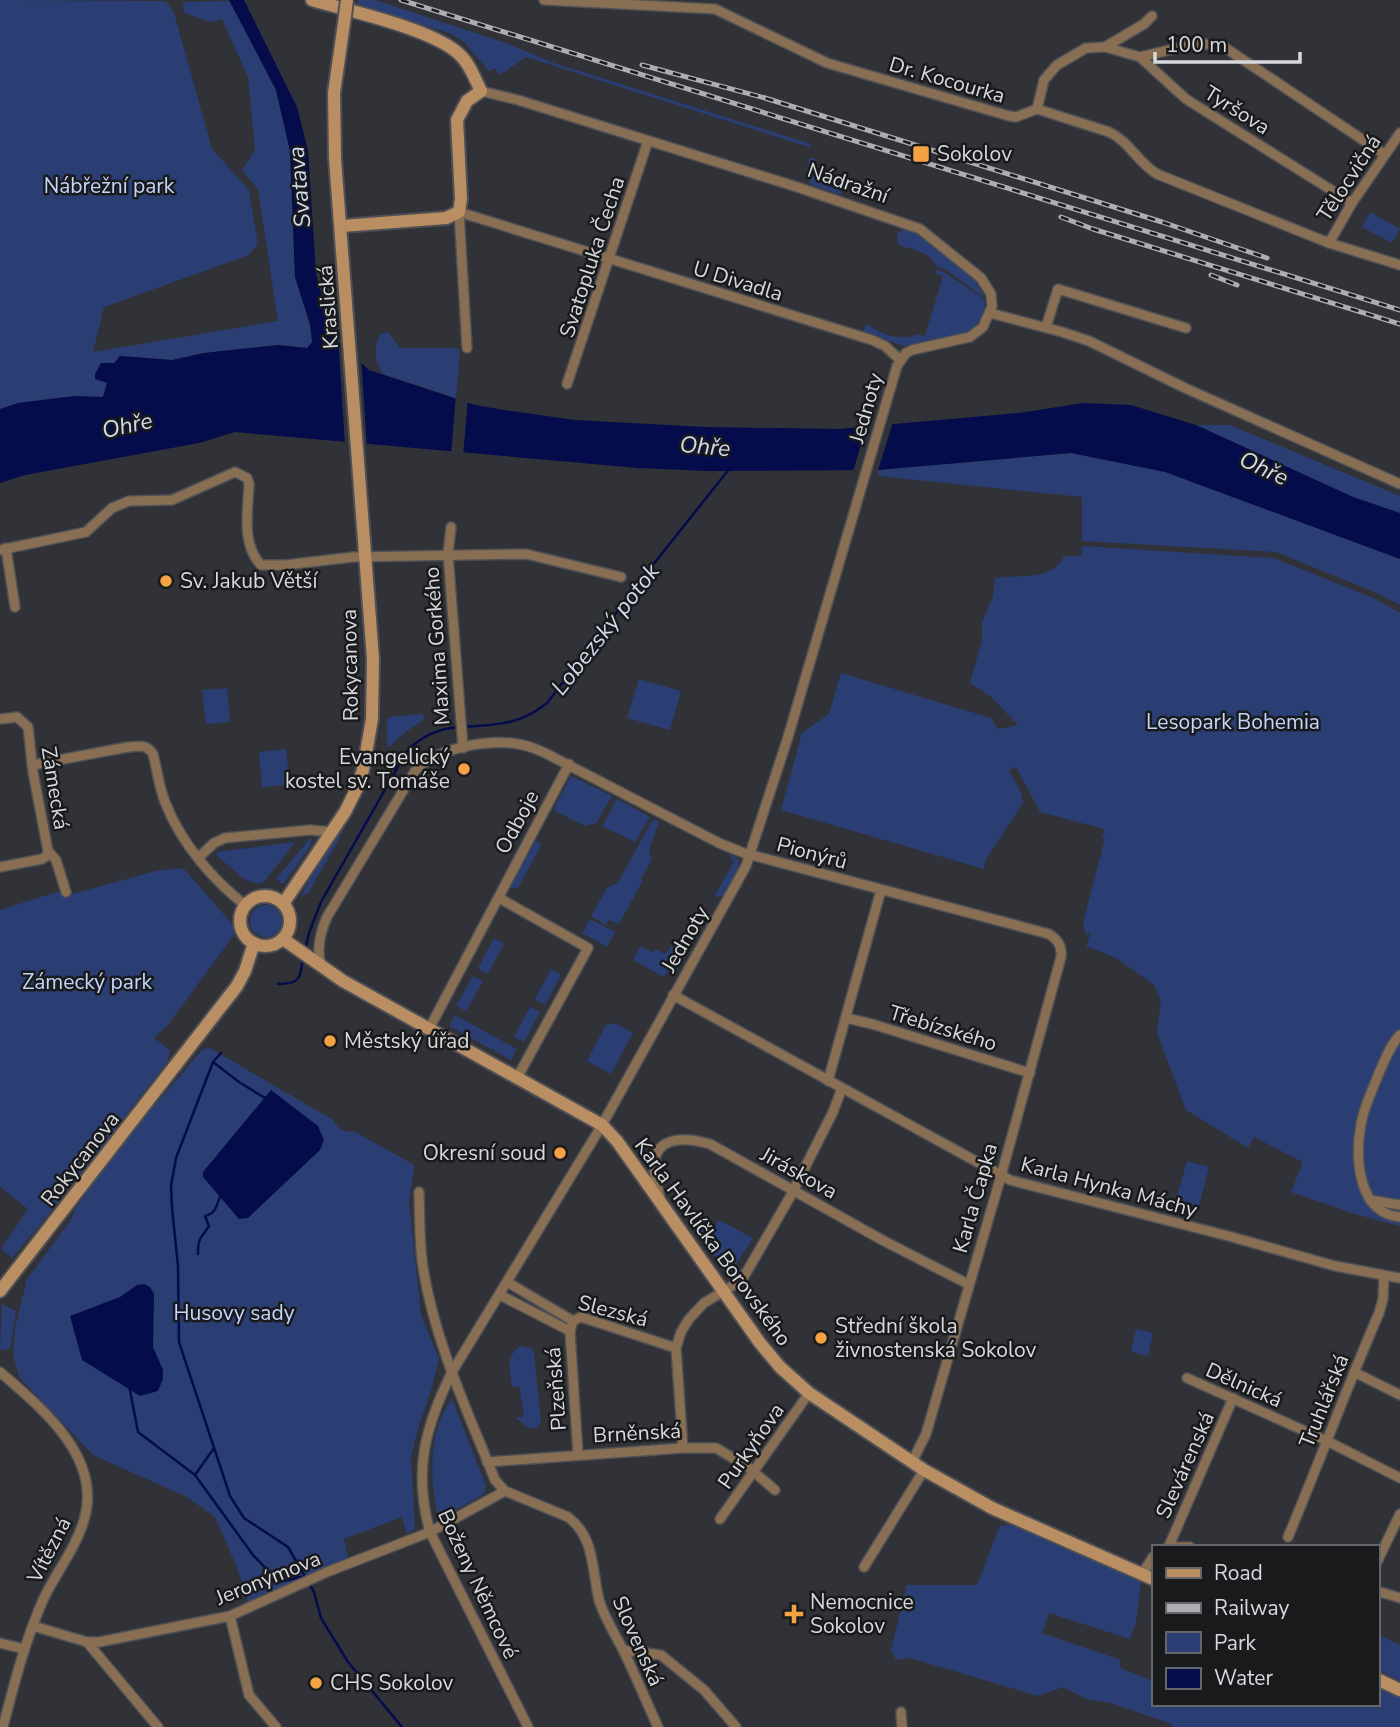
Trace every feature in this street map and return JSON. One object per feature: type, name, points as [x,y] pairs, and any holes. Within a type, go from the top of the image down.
[{"type":"street","points":[[312,0],[439,40],[466,62],[481,91],[462,107],[457,120],[467,348]]},
{"type":"street","name":"Kraslická","points":[[347,0],[334,93],[335,159],[359,486]]},
{"type":"street","name":"Dr. Kocourka","points":[[544,0],[717,4],[827,63],[1009,116],[1016,117],[1037,109],[1119,137],[1138,159],[1157,174],[1329,243],[1400,265]]},
{"type":"street","points":[[1037,109],[1044,80],[1057,65],[1086,48],[1105,47],[1144,24],[1152,16]]},
{"type":"street","points":[[1139,57],[1199,43],[1224,47],[1384,155]]},
{"type":"street","name":"Tyršova","points":[[1105,47],[1139,57],[1186,99],[1352,203]]},
{"type":"street","name":"Nádražní","points":[[481,91],[518,100],[797,187],[920,229],[948,249],[986,284],[991,299],[990,313]]},
{"type":"street","name":"Tělocvičná","points":[[1329,243],[1352,203],[1400,133]]},
{"type":"street","name":"Svatopluka Čecha","points":[[567,384],[648,141]]},
{"type":"street","points":[[342,226],[446,218],[459,212]]},
{"type":"street","name":"U Divadla","points":[[459,212],[872,340],[885,346],[900,360]]},
{"type":"street","points":[[1046,327],[1058,289],[1186,328]]},
{"type":"street","points":[[900,360],[906,353],[918,348],[970,337],[983,327],[990,313],[1089,341],[1197,393],[1400,484]]},
{"type":"street","name":"Jednoty","points":[[452,1373],[602,1125],[751,855],[900,360]]},
{"type":"street","points":[[15,607],[3,549],[86,532],[112,508],[129,501],[172,500],[235,472],[247,478],[249,484],[248,540],[253,557],[261,565],[364,557],[526,554],[621,577]]},
{"type":"street","name":"Rokycanova","points":[[283,904],[345,813],[363,770],[372,719],[373,659],[359,486]]},
{"type":"street","name":"Maxima Gorkého","points":[[452,527],[448,554],[463,748]]},
{"type":"street","name":"Zámecká","points":[[0,719],[17,718],[28,727],[48,852],[56,860],[66,892]]},
{"type":"street","name":"Pionýrů","points":[[322,967],[317,954],[327,917],[411,778],[430,758],[492,743],[522,745],[569,764],[719,842],[751,855],[1049,934],[1058,941]]},
{"type":"street","points":[[32,765],[128,747],[148,748],[153,754],[165,801],[187,845],[246,906]]},
{"type":"street","name":"Odboje","points":[[429,1029],[569,764]]},
{"type":"street","points":[[198,858],[225,838],[310,830],[332,832]]},
{"type":"street","points":[[0,867],[42,859],[48,852]]},
{"type":"street","points":[[828,1080],[881,890]]},
{"type":"street","points":[[261,897],[273,898],[283,904],[290,919],[289,929],[283,939],[269,946],[254,943],[242,929],[241,917],[246,906],[261,897]]},
{"type":"street","points":[[499,898],[588,948],[517,1078]]},
{"type":"street","name":"Karla Havlíčka Borovského","points":[[283,939],[343,981],[602,1125],[617,1141],[722,1292],[779,1367],[809,1393],[924,1470],[992,1508],[1147,1576]]},
{"type":"street","name":"Karla Čapka","points":[[912,1462],[926,1434],[1030,1073],[1061,957],[1062,949],[1058,941]]},
{"type":"street","name":"Rokycanova","points":[[0,1291],[237,986],[254,943]]},
{"type":"street","name":"Karla Hynka Máchy","points":[[673,995],[1001,1176],[1335,1266],[1400,1278]]},
{"type":"street","name":"Třebízského","points":[[846,1018],[1030,1073]]},
{"type":"street","points":[[1400,1035],[1387,1054],[1364,1109],[1358,1164],[1370,1200],[1381,1213],[1400,1217]]},
{"type":"street","points":[[683,1448],[676,1348],[681,1332],[704,1303],[742,1279],[793,1189],[833,1112],[842,1088]]},
{"type":"street","name":"Jiráskova","points":[[662,1203],[653,1168],[656,1154],[671,1140],[695,1140],[710,1144],[968,1284]]},
{"type":"street","points":[[419,1192],[423,1268],[430,1303],[452,1373],[487,1462],[495,1480],[505,1491]]},
{"type":"street","points":[[1370,1200],[1400,1205]]},
{"type":"street","name":"Truhlářská","points":[[1288,1537],[1379,1313],[1384,1276]]},
{"type":"street","name":"Slezská","points":[[507,1282],[573,1321],[581,1317],[676,1348]]},
{"type":"street","name":"Slezská","points":[[500,1294],[570,1331]]},
{"type":"street","name":"Plzeňská","points":[[573,1321],[570,1331],[578,1455]]},
{"type":"street","name":"Vítězná","points":[[0,1372],[62,1433],[77,1455],[87,1483],[86,1511],[80,1530],[54,1578],[24,1649],[3,1727]]},
{"type":"street","points":[[1354,1372],[1400,1395]]},
{"type":"street","name":"Boženy Němcové","points":[[452,1373],[436,1406],[424,1445],[421,1482],[424,1510],[430,1532],[528,1727]]},
{"type":"street","name":"Dělnická","points":[[1187,1378],[1327,1441],[1400,1478]]},
{"type":"street","name":"Purkyňova","points":[[720,1519],[809,1393]]},
{"type":"street","name":"Slevárenská","points":[[1168,1545],[1233,1398]]},
{"type":"street","name":"Brněnská","points":[[487,1462],[716,1448],[748,1467],[775,1490]]},
{"type":"street","points":[[864,1567],[924,1470]]},
{"type":"street","name":"Jeronýmova","points":[[33,1626],[87,1642],[230,1616],[327,1572],[430,1532],[505,1491]]},
{"type":"street","name":"Slovenská","points":[[505,1491],[568,1517],[576,1523],[590,1548],[599,1600],[607,1620],[658,1727]]},
{"type":"street","points":[[1379,1558],[1400,1514]]},
{"type":"street","points":[[1379,1592],[1400,1598]]},
{"type":"street","points":[[230,1616],[249,1695],[276,1727]]},
{"type":"street","points":[[87,1642],[158,1727]]},
{"type":"street","points":[[0,1643],[24,1649]]},
{"type":"street","points":[[623,1650],[662,1655],[704,1690],[736,1727]]},
{"type":"street","points":[[1379,1680],[1400,1690]]},
{"type":"street","points":[[901,1712],[902,1727]]},
{"type":"green space","name":"Nábřežní park","points":[[0,0],[166,1],[174,13],[212,149],[249,190],[258,244],[249,255],[104,307],[93,352],[278,321],[258,189],[242,170],[255,150],[248,77],[222,19],[210,22],[185,13],[183,7],[184,2],[230,1],[276,90],[290,151],[295,277],[312,333],[313,342],[308,348],[278,345],[204,353],[172,360],[120,356],[102,397],[50,399],[0,409]]},
{"type":"green space","points":[[358,0],[375,0],[509,44],[551,62],[811,144],[809,147],[526,57],[500,75],[495,68],[489,71],[463,41],[449,33],[357,5]]},
{"type":"green space","points":[[809,158],[816,161],[814,178],[841,189],[842,195],[811,185],[806,173]]},
{"type":"green space","points":[[1370,212],[1400,229],[1392,243],[1362,227]]},
{"type":"green space","points":[[904,229],[926,239],[963,267],[980,288],[984,298],[947,270],[936,266],[925,254],[898,244],[897,234]]},
{"type":"green space","points":[[936,269],[985,300],[979,322],[970,331],[904,346],[863,332],[867,324],[892,336],[925,336],[943,276],[936,274]]},
{"type":"green space","points":[[388,332],[400,348],[460,350],[456,398],[383,374],[376,359],[376,345],[380,334]]},
{"type":"green space","points":[[1196,425],[1230,425],[1400,496],[1400,513],[1353,497]]},
{"type":"green space","points":[[1071,453],[1163,471],[1400,559],[1400,605],[1276,552],[1082,541],[1082,497],[879,476],[878,470]]},
{"type":"green space","name":"Lesopark Bohemia","points":[[1082,546],[1274,558],[1376,599],[1400,613],[1400,1226],[1291,1192],[1303,1162],[1254,1137],[1248,1148],[1186,1110],[1157,1033],[1161,1001],[1154,985],[1116,958],[1086,946],[1091,932],[1086,935],[1083,923],[1105,838],[1102,837],[1104,829],[1040,812],[1016,767],[1009,770],[1022,795],[1023,803],[986,859],[984,869],[781,810],[802,733],[829,714],[841,673],[991,718],[998,729],[1018,725],[990,696],[970,683],[982,640],[982,622],[993,596],[995,578],[1044,573],[1059,564],[1064,556],[1081,556]]},
{"type":"green space","points":[[639,679],[681,691],[670,730],[627,718]]},
{"type":"green space","points":[[227,688],[230,722],[206,724],[202,690]]},
{"type":"green space","points":[[421,714],[424,719],[390,747],[387,745],[389,717]]},
{"type":"green space","points":[[286,749],[290,785],[262,787],[259,752]]},
{"type":"green space","points":[[571,776],[612,796],[596,823],[585,826],[553,810]]},
{"type":"green space","points":[[617,799],[650,817],[635,842],[602,826]]},
{"type":"green space","points":[[348,819],[308,893],[301,896],[319,863]]},
{"type":"green space","points":[[653,819],[659,822],[649,850],[652,859],[641,879],[643,880],[619,924],[609,920],[606,925],[591,916],[607,888],[618,882]]},
{"type":"green space","points":[[311,837],[311,845],[283,884],[276,879]]},
{"type":"green space","points":[[536,840],[541,845],[519,886],[510,888]]},
{"type":"green space","points":[[295,842],[265,881],[258,884],[244,879],[216,855],[217,852]]},
{"type":"green space","points":[[728,852],[739,860],[737,875],[725,896],[714,897],[734,862]]},
{"type":"green space","name":"Zámecký park","points":[[180,868],[186,871],[232,924],[234,935],[167,1026],[154,1038],[170,1050],[167,1062],[12,1258],[1,1249],[28,1209],[0,1187],[0,910],[60,891],[68,895],[156,871]]},
{"type":"green space","points":[[266,905],[277,910],[282,921],[277,932],[266,937],[255,932],[250,921],[255,910]]},
{"type":"green space","points":[[590,919],[615,932],[607,947],[582,933]]},
{"type":"green space","points":[[494,938],[504,944],[488,974],[478,968]]},
{"type":"green space","points":[[671,946],[679,951],[664,977],[633,960],[640,947],[666,954]]},
{"type":"green space","points":[[551,969],[561,975],[545,1005],[535,999]]},
{"type":"green space","points":[[473,976],[483,981],[466,1011],[456,1006]]},
{"type":"green space","points":[[530,1007],[540,1012],[524,1042],[514,1037]]},
{"type":"green space","points":[[455,1015],[517,1049],[511,1060],[449,1026]]},
{"type":"green space","points":[[615,1023],[633,1033],[611,1074],[587,1061],[606,1025]]},
{"type":"green space","name":"Husovy sady","points":[[208,1047],[333,1120],[341,1130],[353,1131],[413,1164],[409,1202],[421,1315],[439,1359],[411,1458],[415,1529],[407,1534],[402,1517],[344,1539],[348,1558],[249,1604],[215,1517],[187,1497],[93,1455],[19,1377],[13,1355],[15,1328],[27,1279],[71,1220],[76,1208],[116,1151],[201,1051]]},
{"type":"green space","points":[[1187,1161],[1209,1167],[1199,1206],[1176,1200]]},
{"type":"green space","points":[[692,1213],[715,1226],[719,1220],[753,1238],[736,1264],[739,1269],[746,1267],[740,1277],[731,1280],[690,1220]]},
{"type":"green space","points":[[2,1304],[16,1311],[10,1349],[0,1350]]},
{"type":"green space","points":[[1136,1329],[1153,1333],[1148,1356],[1131,1352]]},
{"type":"green space","points":[[521,1346],[532,1349],[534,1353],[541,1423],[536,1428],[528,1428],[516,1418],[524,1416],[519,1386],[512,1387],[510,1364],[513,1354]]},
{"type":"green space","points":[[452,1399],[486,1486],[484,1494],[443,1517],[437,1513],[433,1454],[439,1424]]},
{"type":"green space","points":[[1014,1524],[1141,1582],[1136,1623],[1130,1639],[1049,1613],[1042,1633],[1121,1660],[1122,1669],[1152,1681],[1152,1706],[1379,1706],[1379,1687],[1400,1696],[1400,1727],[1174,1727],[1111,1703],[1086,1699],[1063,1687],[1038,1696],[910,1658],[896,1660],[891,1650],[907,1585],[977,1585],[1000,1526]]},
{"type":"green space","points":[[1379,1635],[1400,1645],[1400,1681],[1379,1670]]},
{"type":"water","points":[[229,0],[244,0],[297,107],[308,150],[316,274],[332,336],[369,370],[475,405],[504,410],[575,420],[705,427],[838,429],[1019,413],[1083,403],[1131,405],[1196,425],[1353,497],[1400,513],[1400,559],[1165,472],[1071,453],[878,470],[707,471],[638,468],[235,432],[199,443],[25,475],[0,483],[0,409],[18,403],[75,396],[103,397],[107,383],[95,379],[101,363],[114,363],[120,356],[172,360],[204,353],[278,345],[307,348],[312,342],[310,324],[295,277],[290,151],[276,90]]},
{"type":"water","points":[[271,1090],[318,1126],[324,1140],[320,1150],[248,1218],[239,1219],[203,1177],[203,1172]]},
{"type":"water","points":[[137,1285],[150,1287],[154,1294],[153,1347],[163,1370],[163,1379],[158,1391],[140,1396],[82,1360],[70,1316],[120,1297]]},
{"type":"pier","points":[[338,336],[361,357],[367,447],[345,445]]},
{"type":"pier","points":[[456,395],[468,398],[463,456],[451,455]]},
{"type":"pier","points":[[893,422],[878,470],[853,472],[867,424]]},
{"type":"waterway","name":"Lobezský potok","points":[[465,727],[518,719],[547,703],[730,468]]},
{"type":"waterway","name":"Lobezský potok","points":[[305,950],[321,902],[407,751],[430,734],[459,727]]},
{"type":"waterway","name":"Lobezský potok","points":[[278,984],[291,983],[298,978],[303,957]]},
{"type":"waterway","name":"Lobezský potok","points":[[221,1053],[213,1062],[176,1158],[171,1186],[178,1266],[179,1342],[230,1496],[244,1518],[288,1547],[314,1592],[321,1618],[348,1662],[402,1727]]},
{"type":"waterway","points":[[213,1062],[265,1098]]},
{"type":"waterway","points":[[198,1254],[199,1241],[209,1226],[205,1216],[214,1210],[221,1194]]},
{"type":"waterway","points":[[129,1385],[138,1432],[195,1475]]},
{"type":"waterway","points":[[214,1448],[195,1475],[253,1555],[279,1582],[305,1576]]},
{"type":"railway","points":[[401,0],[1400,310]]},
{"type":"railway","points":[[642,65],[765,98],[1162,222],[1267,258]]},
{"type":"railway","points":[[1061,217],[1400,324]]},
{"type":"railway","points":[[1211,275],[1237,285]]},
{"type":"place","name":"Sokolov","points":[[921,154]]},
{"type":"place","name":"Sv. Jakub Větší","points":[[166,581]]},
{"type":"place","name":"Evangelický kostel sv. Tomáše","points":[[464,769]]},
{"type":"place","name":"Městský úřad","points":[[330,1041]]},
{"type":"place","name":"Okresní soud","points":[[560,1153]]},
{"type":"place","name":"Střední škola živnostenská Sokolov","points":[[821,1338]]},
{"type":"place","name":"Nemocnice Sokolov","points":[[794,1614]]},
{"type":"place","name":"CHS Sokolov","points":[[316,1683]]},
{"type":"water label","name":"Svatava","points":[[299,187]]},
{"type":"water label","name":"Ohře","points":[[127,425]]},
{"type":"water label","name":"Ohře","points":[[705,446]]},
{"type":"water label","name":"Ohře","points":[[1264,468]]}]
